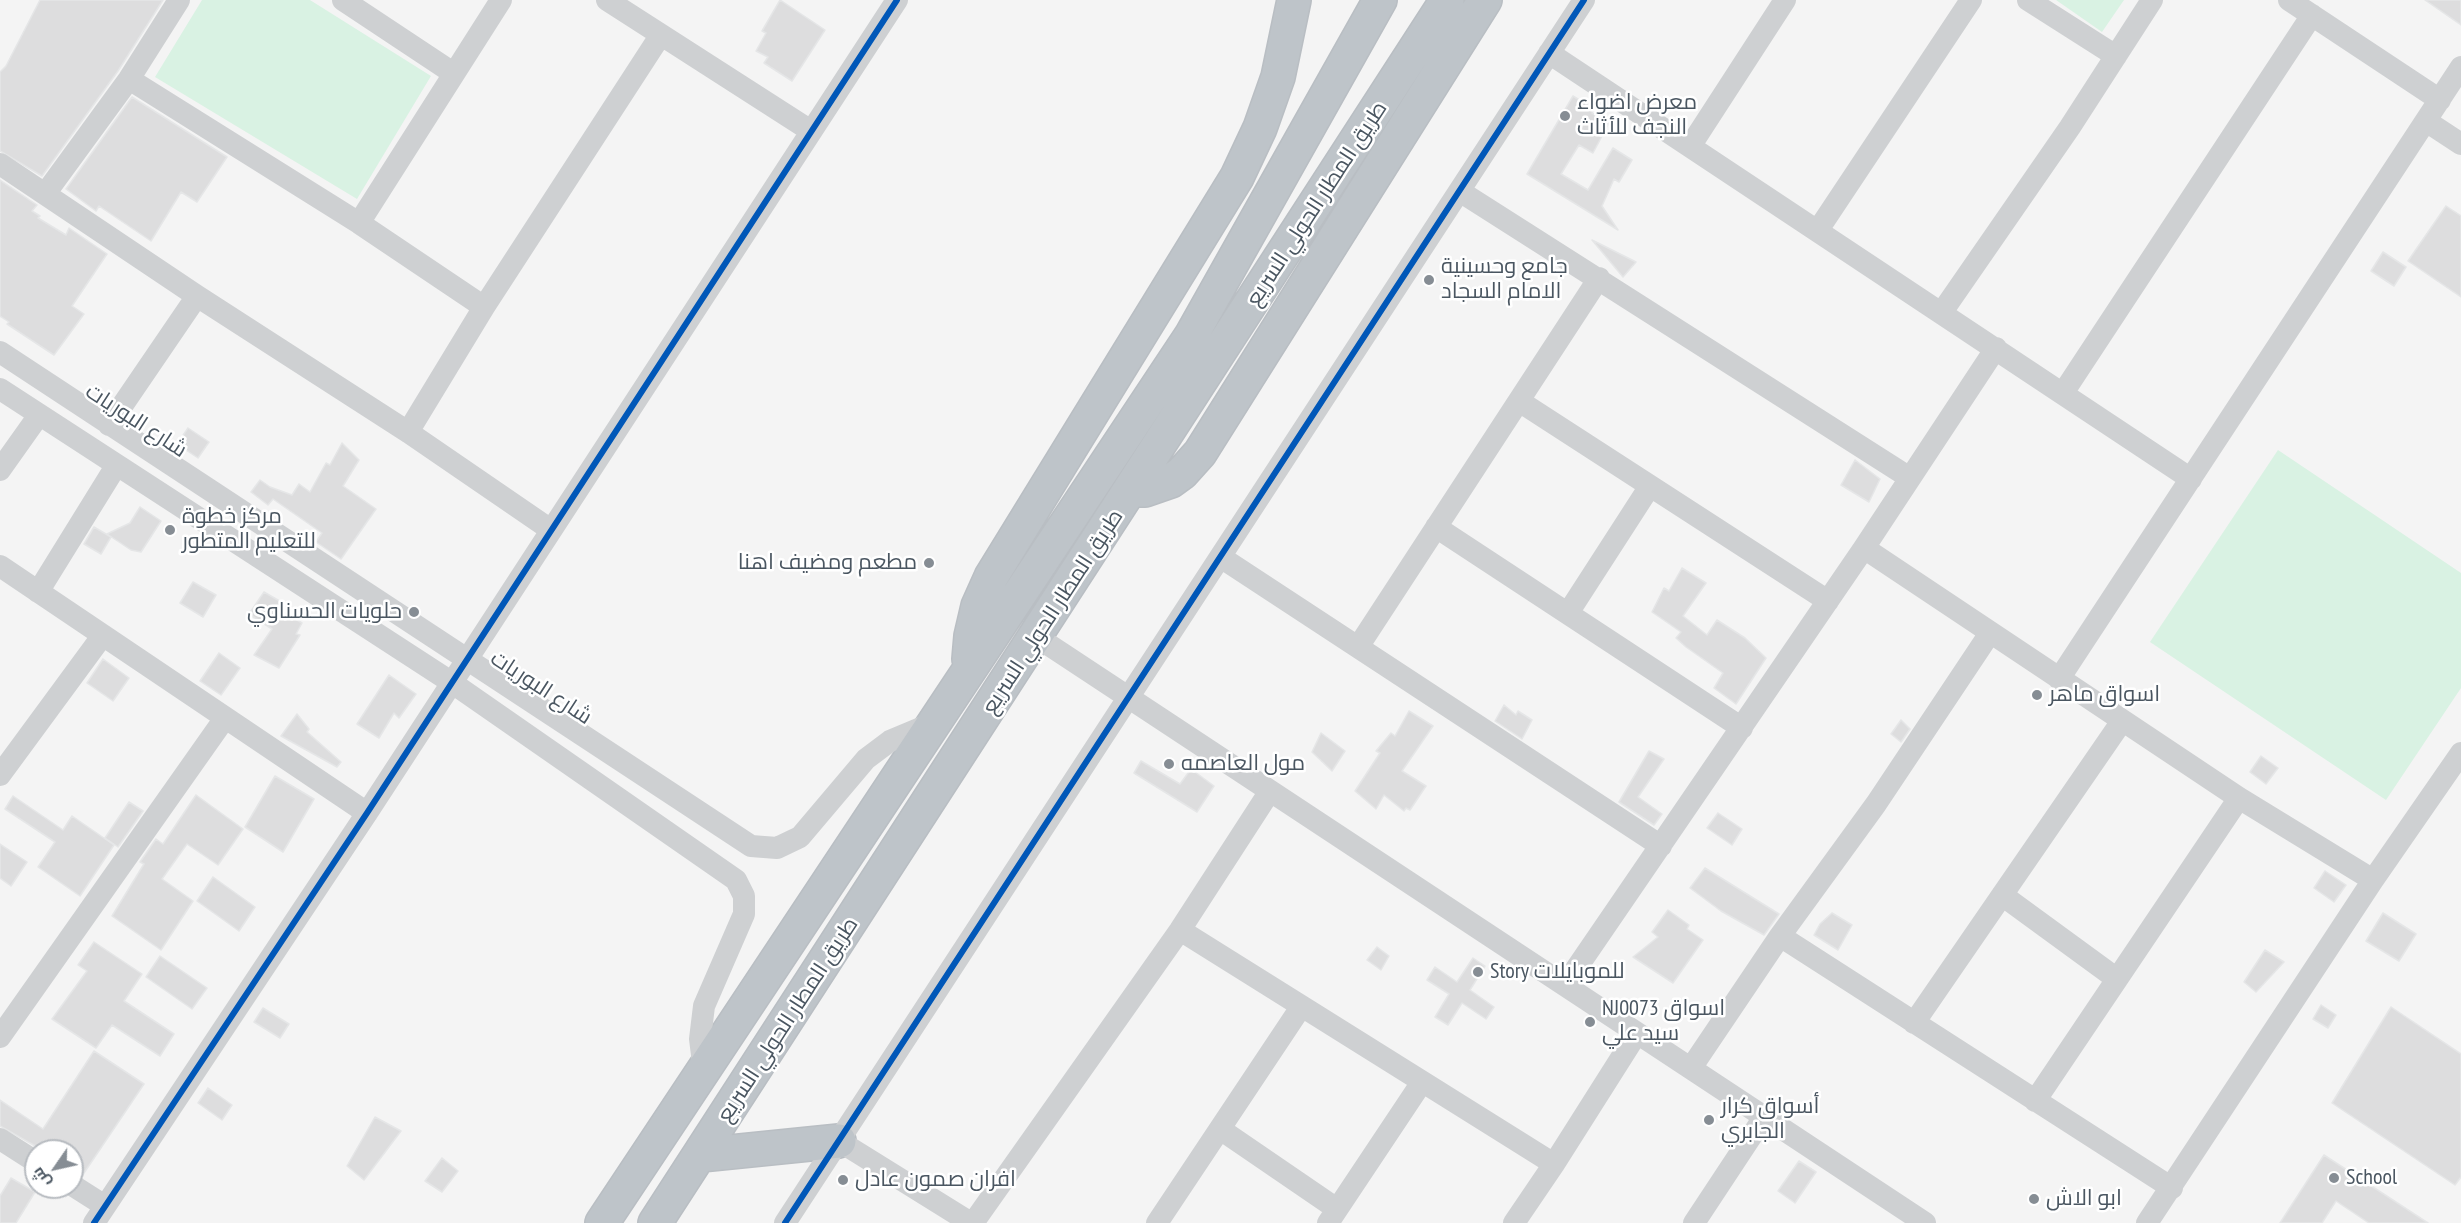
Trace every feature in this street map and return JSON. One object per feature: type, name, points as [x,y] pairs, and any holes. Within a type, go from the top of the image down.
[{"type":"highway","points":[[969,668],[971,636],[978,606],[991,577],[1237,177],[1260,128],[1278,77],[1293,0]]},
{"type":"highway","name":"طريق المطار الحولي السريع","points":[[602,1223],[1191,336],[1380,0]]},
{"type":"highway","name":"طريق المطار الحولي السريع","points":[[656,1223],[1447,0]]},
{"type":"highway","points":[[1132,490],[1145,490],[1171,481],[1192,464],[1200,453],[1485,0]]},
{"type":"highway","points":[[701,1155],[839,1141]]},
{"type":"street","points":[[45,194],[129,79],[179,0]]},
{"type":"street","points":[[344,0],[453,73]]},
{"type":"street","points":[[359,223],[501,0]]},
{"type":"street","points":[[607,0],[812,131]]},
{"type":"street","points":[[785,1223],[1222,558],[1584,0]]},
{"type":"street","points":[[1691,145],[1785,0]]},
{"type":"street","points":[[1818,230],[1971,0]]},
{"type":"street","points":[[2028,0],[2116,57]]},
{"type":"street","points":[[1942,312],[2070,127],[2152,0]]},
{"type":"street","points":[[2289,0],[2440,100]]},
{"type":"street","points":[[84,1198],[99,1214],[367,813],[895,1]]},
{"type":"street","points":[[2063,393],[2312,15]]},
{"type":"street","points":[[408,432],[484,307],[660,36]]},
{"type":"street","points":[[1549,53],[1691,145],[2191,479]]},
{"type":"street","points":[[2059,679],[2461,67]]},
{"type":"street","points":[[129,79],[359,223],[484,307]]},
{"type":"street","points":[[2426,120],[2461,144]]},
{"type":"street","points":[[0,164],[196,296],[408,432],[551,530]]},
{"type":"street","points":[[1461,192],[1910,478]]},
{"type":"street","points":[[1358,647],[1599,278]]},
{"type":"street","points":[[109,425],[196,296]]},
{"type":"street","points":[[1565,985],[1864,548],[1996,348]]},
{"type":"street","name":"شارع البوريات","points":[[0,352],[740,840],[764,849],[789,844],[800,837],[866,759],[890,741],[933,723]]},
{"type":"street","name":"شارع البوريات","points":[[0,389],[451,682],[729,874],[741,887],[744,896],[744,914],[705,1006],[700,1039],[704,1071]]},
{"type":"street","points":[[1519,401],[1828,601]]},
{"type":"street","points":[[0,470],[39,415]]},
{"type":"street","points":[[38,592],[116,466]]},
{"type":"street","points":[[1568,613],[1650,486]]},
{"type":"street","points":[[1436,527],[1742,728]]},
{"type":"street","points":[[1864,548],[2239,798],[2373,880]]},
{"type":"street","points":[[1222,558],[1661,846]]},
{"type":"street","points":[[0,566],[367,813]]},
{"type":"street","points":[[1690,1068],[1780,936],[1876,804],[1990,633]]},
{"type":"street","points":[[0,775],[103,635]]},
{"type":"street","points":[[1037,637],[1129,700],[1764,1117],[1892,1214],[1925,1223]]},
{"type":"street","points":[[0,1037],[225,718]]},
{"type":"street","points":[[1914,1023],[2122,720]]},
{"type":"street","points":[[2147,1223],[2373,880],[2461,753]]},
{"type":"street","points":[[839,1141],[972,1223],[1180,930],[1270,791]]},
{"type":"street","points":[[2035,1101],[2239,798]]},
{"type":"street","points":[[2002,895],[2117,979]]},
{"type":"street","points":[[1180,930],[1554,1164]]},
{"type":"street","points":[[1780,936],[2172,1188]]},
{"type":"street","points":[[1157,1223],[1301,1007]]},
{"type":"street","points":[[1514,1223],[1637,1033]]},
{"type":"street","points":[[1220,1129],[1332,1216],[1422,1082]]},
{"type":"street","points":[[1694,1223],[1764,1117]]},
{"type":"street","points":[[0,1139],[24,1154]]},
{"type":"green space","points":[[202,0],[310,0],[431,76],[357,199],[155,77]]},
{"type":"green space","points":[[2056,0],[2124,0],[2102,32]]},
{"type":"green space","points":[[2278,450],[2461,573],[2461,688],[2386,800],[2150,642]]},
{"type":"building","points":[[40,0],[163,0],[118,71],[42,176],[0,151],[0,72],[6,66]]},
{"type":"building","points":[[780,0],[825,30],[792,81],[764,63],[768,57],[756,51],[766,33],[762,31]]},
{"type":"building","points":[[2425,0],[2461,0],[2461,25]]},
{"type":"building","points":[[1573,96],[1594,109],[1592,113],[1609,123],[1593,153],[1579,145],[1561,174],[1588,190],[1613,148],[1632,160],[1619,182],[1614,179],[1602,206],[1618,230],[1527,174]]},
{"type":"building","points":[[132,97],[227,157],[197,202],[181,192],[151,241],[99,206],[96,211],[66,189]]},
{"type":"building","points":[[0,180],[37,205],[32,211],[40,216],[38,218],[66,235],[69,228],[107,254],[72,306],[84,314],[54,355],[7,324],[9,322],[0,316]]},
{"type":"building","points":[[2446,206],[2461,216],[2461,297],[2408,261]]},
{"type":"building","points":[[1592,240],[1636,262],[1623,277]]},
{"type":"building","points":[[2383,252],[2406,267],[2394,286],[2371,271]]},
{"type":"building","points":[[188,428],[209,442],[198,458],[177,444]]},
{"type":"building","points":[[342,443],[359,460],[343,486],[376,509],[341,559],[316,542],[322,533],[273,499],[268,505],[251,492],[260,480],[270,487],[292,495],[299,484],[310,492],[326,463],[330,465]]},
{"type":"building","points":[[1855,460],[1880,479],[1869,502],[1841,485]]},
{"type":"building","points":[[140,507],[161,521],[141,552],[131,550],[107,534],[130,523]]},
{"type":"building","points":[[94,527],[111,537],[101,554],[84,544]]},
{"type":"building","points":[[1682,568],[1706,583],[1683,616],[1707,635],[1717,620],[1745,638],[1766,658],[1736,704],[1714,688],[1723,673],[1686,647],[1676,638],[1681,632],[1652,612],[1664,588],[1669,591]]},
{"type":"building","points":[[193,582],[216,595],[203,617],[180,603]]},
{"type":"building","points":[[264,592],[283,603],[279,609],[302,623],[296,634],[300,635],[279,668],[254,655],[272,629],[249,614]]},
{"type":"building","points":[[219,653],[240,668],[221,695],[200,681]]},
{"type":"building","points":[[103,659],[129,678],[113,701],[87,683]]},
{"type":"building","points":[[389,675],[416,694],[399,718],[394,713],[379,738],[357,724]]},
{"type":"building","points":[[1504,705],[1516,715],[1518,711],[1532,720],[1522,739],[1495,721]]},
{"type":"building","points":[[1409,711],[1433,726],[1402,771],[1426,786],[1410,810],[1406,808],[1404,811],[1384,795],[1376,809],[1355,791],[1380,753],[1376,751],[1391,733],[1395,736]]},
{"type":"building","points":[[297,714],[309,729],[307,732],[341,762],[337,767],[281,736]]},
{"type":"building","points":[[1901,720],[1910,729],[1901,742],[1891,734]]},
{"type":"building","points":[[1321,733],[1345,751],[1332,771],[1312,752]]},
{"type":"building","points":[[1649,751],[1664,759],[1638,797],[1662,814],[1654,825],[1619,802]]},
{"type":"building","points":[[2261,756],[2278,768],[2266,784],[2250,772]]},
{"type":"building","points":[[1141,761],[1180,784],[1191,769],[1214,786],[1197,812],[1134,773]]},
{"type":"building","points":[[275,776],[314,799],[283,852],[245,827]]},
{"type":"building","points":[[196,795],[243,829],[218,865],[187,844],[162,879],[193,901],[161,950],[112,916],[144,864],[140,862],[156,839],[163,844]]},
{"type":"building","points":[[13,796],[63,830],[72,816],[114,845],[80,896],[38,867],[55,842],[5,809]]},
{"type":"building","points":[[129,802],[143,811],[118,847],[105,838]]},
{"type":"building","points":[[1718,813],[1742,829],[1732,845],[1707,828]]},
{"type":"building","points":[[0,844],[27,862],[11,886],[0,878]]},
{"type":"building","points":[[1705,868],[1779,914],[1764,935],[1721,911],[1690,888]]},
{"type":"building","points":[[2325,871],[2346,885],[2334,902],[2314,888]]},
{"type":"building","points":[[213,877],[255,907],[239,931],[197,901]]},
{"type":"building","points":[[1668,910],[1689,925],[1687,929],[1703,940],[1673,983],[1633,957],[1658,937],[1652,932]]},
{"type":"building","points":[[1832,913],[1852,925],[1838,950],[1814,935],[1820,924]]},
{"type":"building","points":[[2383,913],[2416,934],[2399,961],[2366,941]]},
{"type":"building","points":[[94,942],[142,974],[124,1001],[174,1034],[160,1056],[112,1025],[96,1048],[52,1019],[87,971],[78,965]]},
{"type":"building","points":[[1377,947],[1389,956],[1381,970],[1367,960]]},
{"type":"building","points":[[2265,950],[2284,962],[2256,992],[2244,982]]},
{"type":"building","points":[[160,956],[207,988],[192,1009],[146,977]]},
{"type":"building","points":[[1473,958],[1485,966],[1470,990],[1494,1007],[1486,1019],[1462,1003],[1448,1025],[1435,1017],[1449,994],[1427,980],[1435,967],[1457,982]]},
{"type":"building","points":[[2321,1005],[2336,1015],[2328,1028],[2313,1019]]},
{"type":"building","points":[[2391,1007],[2461,1054],[2461,1177],[2455,1185],[2332,1103]]},
{"type":"building","points":[[263,1008],[289,1024],[280,1038],[254,1022]]},
{"type":"building","points":[[94,1051],[144,1084],[84,1173],[84,1139],[24,1140],[0,1126],[0,1100],[43,1129]]},
{"type":"building","points":[[208,1088],[232,1105],[222,1120],[198,1103]]},
{"type":"building","points":[[375,1117],[401,1131],[364,1180],[347,1166]]},
{"type":"building","name":"School","points":[[2324,1155],[2428,1223],[2369,1223],[2336,1201],[2322,1223],[2280,1223]]},
{"type":"building","points":[[442,1158],[458,1171],[442,1192],[425,1181]]},
{"type":"building","points":[[1799,1161],[1816,1172],[1795,1203],[1778,1191]]},
{"type":"building","points":[[11,1178],[24,1186],[24,1199],[31,1199],[16,1223],[0,1223],[0,1196]]},
{"type":"cycle path","points":[[94,1223],[367,813],[897,0]]},
{"type":"cycle path","points":[[785,1223],[1584,0]]},
{"type":"place","name":"معرض اضواء النجف للأثاث","points":[[1565,116]]},
{"type":"place","name":"جامع وحسينية الامام السجاد","points":[[1429,280]]},
{"type":"place","name":"مركز خطوة للتعليم المتطور","points":[[170,530]]},
{"type":"place","name":"مطعم ومضيف اهنا","points":[[929,563]]},
{"type":"place","name":"حلويات الحسناوي","points":[[414,612]]},
{"type":"place","name":"اسواق ماهر","points":[[2037,695]]},
{"type":"place","name":"مول العاصمه","points":[[1169,764]]},
{"type":"place","name":"Story للموبايلات","points":[[1478,972]]},
{"type":"place","name":"NJ0073 اسواق سيد علي","points":[[1590,1022]]},
{"type":"place","name":"أسواق كرار الجابري","points":[[1709,1120]]},
{"type":"place","name":"School","points":[[2334,1178]]},
{"type":"place","name":"افران صمون عادل","points":[[843,1180]]},
{"type":"place","name":"ابو الاش","points":[[2034,1199]]}]
